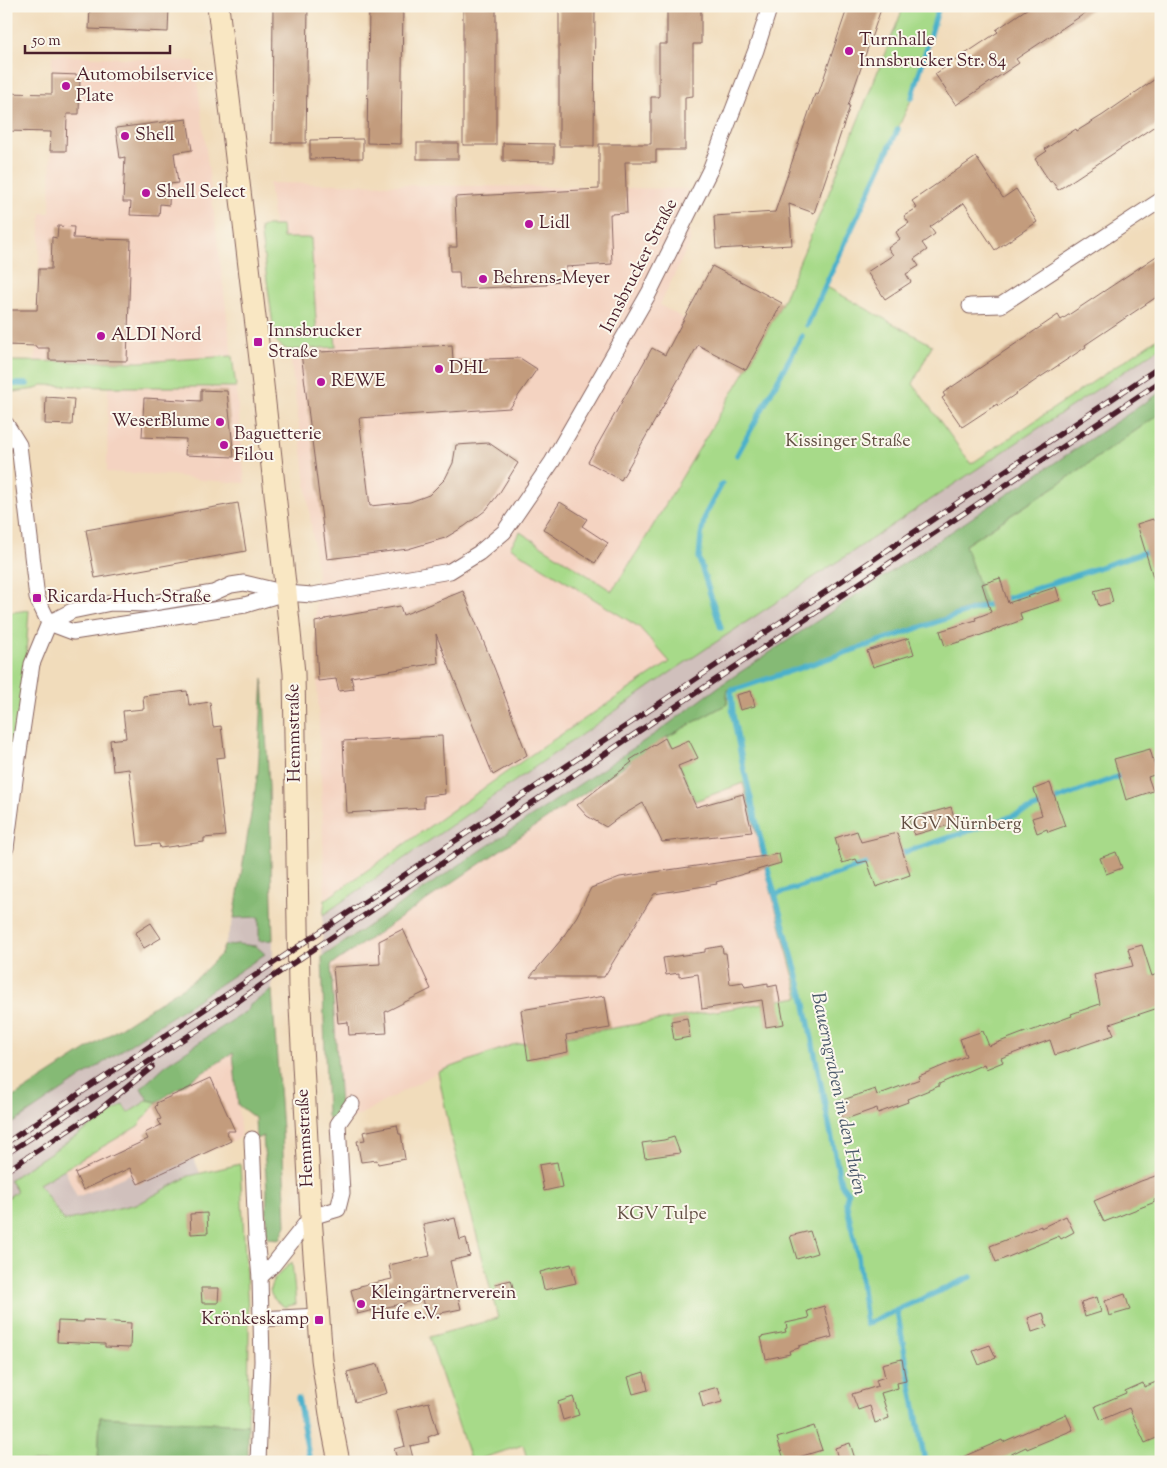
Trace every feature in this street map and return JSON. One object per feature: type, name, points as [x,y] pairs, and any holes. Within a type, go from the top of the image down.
[{"type":"street","name":"Hemmstraße","points":[[218,6],[262,376],[294,673],[298,988],[311,1217],[318,1316],[331,1421],[339,1462]]},
{"type":"street","name":"Innsbrucker Straße","points":[[286,593],[318,594],[450,571],[479,553],[504,532],[552,462],[650,293],[710,170],[756,50],[770,6]]},
{"type":"street","points":[[970,306],[1001,305],[1161,200]]},
{"type":"street","points":[[6,424],[19,444],[37,598],[49,624],[73,632],[244,605],[286,593]]},
{"type":"street","points":[[6,848],[32,664],[49,624],[72,611],[111,603],[147,604],[213,594],[231,585],[244,583],[286,593]]},
{"type":"street","points":[[260,1277],[311,1217],[338,1209],[342,1193],[338,1124],[352,1104]]},
{"type":"street","points":[[252,1139],[256,1238],[260,1277],[262,1361],[258,1462]]},
{"type":"street","points":[[260,1319],[318,1316]]},
{"type":"shaded area","points":[[52,55],[195,61],[232,356],[140,362],[35,361],[41,213],[50,213]]},
{"type":"shaded area","points":[[269,183],[687,189],[690,242],[660,305],[752,358],[639,549],[612,591],[520,532],[510,547],[639,627],[670,662],[535,752],[325,900],[315,631],[317,573]]},
{"type":"shaded area","points":[[1161,347],[1161,392],[721,685],[662,729],[322,956],[323,915],[674,670]]},
{"type":"shaded area","points":[[108,387],[236,387],[245,483],[203,480],[171,475],[107,472]]},
{"type":"shaded area","points":[[667,737],[695,801],[743,783],[800,997],[512,1045],[438,1072],[332,1130],[330,965]]},
{"type":"shaded area","points":[[259,917],[259,941],[273,940],[272,990],[250,1005],[248,1010],[168,1063],[141,1088],[148,1100],[128,1113],[123,1105],[39,1183],[64,1168],[77,1197],[130,1174],[136,1185],[194,1158],[200,1173],[189,1176],[64,1245],[6,1273],[6,1128],[264,954],[237,944],[224,946],[234,918]]},
{"type":"shaded area","points":[[233,1053],[241,1137],[135,1185],[130,1174],[77,1197],[64,1168],[138,1126],[157,1102]]},
{"type":"green space","name":"Kissinger Straße","points":[[904,6],[939,6],[912,98],[825,286],[932,345],[913,384],[971,464],[1161,336],[1161,347],[674,670],[323,915],[325,900],[535,752],[670,662],[639,627],[510,547],[520,532],[612,591],[746,370],[782,303],[828,195]]},
{"type":"green space","points":[[264,226],[282,226],[283,238],[311,238],[317,337],[335,336],[336,347],[289,350],[282,347],[275,340],[260,228]]},
{"type":"green space","points":[[232,356],[236,387],[42,385],[36,389],[6,393],[6,361],[140,362]]},
{"type":"green space","points":[[1161,392],[1161,413],[1059,484],[965,545],[985,603],[750,684],[727,690],[727,704],[667,737],[331,965],[340,1106],[332,1123],[327,1116],[322,957],[662,729],[721,685]]},
{"type":"green space","name":"KGV Nürnberg","points":[[1161,413],[1161,1462],[528,1462],[523,1445],[471,1462],[429,1337],[498,1318],[451,1136],[438,1072],[512,1045],[799,997],[743,783],[695,801],[667,737],[727,704],[727,690],[750,684],[985,604],[964,546],[1059,484]]},
{"type":"green space","points":[[29,610],[24,681],[10,773],[6,774],[6,613]]},
{"type":"green space","points":[[263,678],[269,787],[273,940],[259,941],[259,917],[234,918],[258,772]]},
{"type":"green space","points":[[237,944],[256,946],[265,954],[6,1128],[6,1102],[197,978],[221,954],[224,946]]},
{"type":"green space","points":[[272,990],[282,1129],[286,1225],[280,1239],[268,1238],[266,1229],[267,1189],[263,1136],[256,1139],[255,1118],[238,1105],[233,1053],[157,1102],[148,1100],[141,1088],[168,1063],[248,1010],[250,1005]]},
{"type":"green space","points":[[148,1100],[157,1102],[138,1126],[39,1184],[64,1221],[140,1203],[189,1176],[240,1164],[249,1329],[248,1425],[100,1417],[98,1462],[6,1462],[6,1199],[17,1191],[9,1180],[123,1105],[128,1113]]},
{"type":"green space","points":[[292,1262],[296,1304],[285,1307],[276,1301],[270,1290],[275,1279]]},
{"type":"green space","points":[[100,1417],[248,1425],[248,1462],[98,1462]]},
{"type":"building","points":[[90,6],[169,6],[168,32],[89,29]]},
{"type":"building","points":[[273,6],[308,6],[306,143],[272,143]]},
{"type":"building","points":[[369,6],[403,6],[401,144],[367,143]]},
{"type":"building","points":[[463,6],[496,6],[496,145],[463,145]]},
{"type":"building","points":[[559,6],[595,6],[594,146],[559,146]]},
{"type":"building","points":[[667,6],[701,6],[701,44],[693,44],[693,96],[685,97],[685,150],[656,150],[656,162],[625,162],[627,213],[610,214],[612,264],[566,267],[567,281],[547,282],[547,285],[460,289],[459,272],[450,272],[449,247],[457,247],[455,197],[599,189],[599,144],[651,144],[651,97],[659,97],[659,44],[667,44]]},
{"type":"building","points":[[848,6],[882,6],[814,213],[789,204],[792,245],[716,249],[714,216],[775,212],[815,94],[818,95]]},
{"type":"building","points":[[1031,6],[1096,6],[1016,59],[1019,63],[956,105],[935,74],[998,32],[996,30]]},
{"type":"building","points":[[52,74],[80,75],[79,114],[67,114],[66,151],[50,151],[51,132],[6,131],[6,93],[52,94]]},
{"type":"building","points":[[1161,75],[1161,122],[1058,190],[1052,181],[1050,182],[1035,159],[1047,151],[1045,149],[1076,129],[1077,131],[1103,115]]},
{"type":"building","points":[[187,119],[192,150],[174,153],[178,183],[170,184],[169,205],[160,204],[159,216],[130,215],[131,202],[123,202],[125,157],[120,158],[116,128]]},
{"type":"building","points":[[363,139],[363,158],[310,159],[310,140]]},
{"type":"building","points":[[417,143],[458,143],[458,159],[417,159]]},
{"type":"building","points":[[503,143],[554,144],[554,162],[503,161]]},
{"type":"building","points":[[976,157],[1003,198],[1016,189],[1037,222],[995,250],[964,203],[930,227],[935,234],[922,243],[927,250],[914,259],[919,266],[906,274],[911,282],[885,299],[867,272],[893,255],[888,248],[900,239],[896,232],[909,223],[904,216],[917,208],[912,201]]},
{"type":"building","points":[[58,226],[74,227],[73,238],[131,240],[127,361],[49,360],[49,348],[6,345],[6,310],[37,310],[39,269],[51,269],[52,237],[57,238]]},
{"type":"building","points":[[1161,253],[1161,294],[998,406],[997,404],[962,427],[942,398],[945,396],[943,393],[1058,315],[1061,320]]},
{"type":"building","points":[[712,266],[782,303],[746,370],[698,345],[621,480],[588,462],[652,348],[665,355]]},
{"type":"building","points":[[452,345],[453,360],[520,358],[537,369],[510,408],[359,418],[370,506],[410,502],[429,495],[445,479],[453,463],[456,445],[489,443],[518,463],[486,510],[445,538],[408,549],[327,559],[301,353]]},
{"type":"building","points":[[201,390],[227,391],[234,457],[185,455],[186,439],[142,437],[144,398],[201,401]]},
{"type":"building","points":[[46,397],[74,399],[72,425],[45,424]]},
{"type":"building","points":[[560,502],[587,519],[582,526],[608,543],[595,563],[543,529]]},
{"type":"building","points":[[238,503],[246,551],[95,578],[86,530]]},
{"type":"building","points":[[1153,519],[1154,521],[1161,519],[1161,590],[1157,590],[1137,524]]},
{"type":"building","points":[[1000,578],[1008,603],[1056,587],[1060,600],[1020,613],[1022,620],[945,646],[940,631],[976,620],[975,618],[991,612],[982,584]]},
{"type":"building","points":[[1109,587],[1113,602],[1099,606],[1094,591]]},
{"type":"building","points":[[463,591],[527,755],[493,775],[436,634],[438,663],[351,677],[354,689],[339,691],[336,679],[318,681],[315,622],[400,606],[403,615]]},
{"type":"building","points":[[909,638],[914,654],[873,667],[867,651]]},
{"type":"building","points":[[187,691],[189,705],[210,702],[213,727],[221,726],[225,757],[216,758],[225,836],[204,838],[204,842],[160,848],[159,844],[138,846],[129,769],[113,771],[110,740],[126,738],[123,711],[144,709],[143,696]]},
{"type":"building","points":[[751,691],[755,706],[740,710],[736,695]]},
{"type":"building","points":[[442,736],[445,794],[424,796],[424,808],[347,813],[343,741]]},
{"type":"building","points":[[665,738],[670,748],[689,740],[698,758],[678,766],[696,807],[743,794],[752,832],[662,842],[643,803],[606,827],[587,816],[577,805],[632,762],[630,760]]},
{"type":"building","points":[[1150,749],[1157,774],[1148,777],[1153,791],[1126,800],[1114,759]]},
{"type":"building","points":[[1050,783],[1065,826],[1048,832],[1047,829],[1037,833],[1032,818],[1042,815],[1034,789]]},
{"type":"building","points":[[951,807],[956,823],[914,835],[909,819]]},
{"type":"building","points":[[857,831],[861,842],[897,833],[910,875],[876,887],[867,861],[858,863],[856,859],[842,863],[835,838]]},
{"type":"building","points":[[1116,852],[1122,868],[1106,874],[1100,858]]},
{"type":"building","points":[[779,854],[781,863],[716,882],[717,884],[654,894],[604,977],[530,977],[561,940],[577,916],[591,888],[620,877]]},
{"type":"building","points":[[151,923],[161,938],[144,948],[135,933]]},
{"type":"building","points":[[403,929],[431,989],[385,1012],[387,1033],[349,1035],[348,1022],[338,1023],[333,967],[380,964],[379,941]]},
{"type":"building","points":[[1142,945],[1152,976],[1157,974],[1161,982],[1161,1007],[1110,1024],[1114,1035],[1055,1055],[1050,1040],[1001,1058],[1003,1062],[986,1069],[984,1064],[907,1099],[908,1102],[878,1113],[877,1108],[843,1120],[837,1102],[875,1089],[877,1095],[920,1079],[919,1076],[966,1056],[960,1039],[983,1031],[989,1046],[1100,1004],[1094,975],[1133,966],[1128,949]]},
{"type":"building","points":[[722,946],[723,953],[726,953],[730,984],[743,982],[745,987],[768,983],[768,987],[777,985],[784,1024],[766,1027],[762,1000],[702,1009],[698,974],[679,977],[679,973],[666,975],[663,958],[705,952],[705,949]]},
{"type":"building","points":[[605,996],[610,1028],[566,1035],[568,1052],[528,1060],[521,1010]]},
{"type":"building","points":[[687,1018],[690,1037],[674,1040],[671,1021]]},
{"type":"building","points":[[211,1078],[235,1131],[226,1131],[231,1141],[138,1184],[130,1168],[83,1190],[75,1173],[148,1139],[145,1133],[161,1125],[158,1120],[161,1119],[155,1107],[156,1103]]},
{"type":"building","points":[[397,1125],[399,1134],[401,1134],[405,1159],[378,1164],[377,1160],[361,1162],[357,1141],[365,1140],[363,1132]]},
{"type":"building","points":[[674,1137],[680,1153],[645,1158],[642,1143]]},
{"type":"building","points":[[557,1162],[562,1187],[544,1191],[539,1165]]},
{"type":"building","points":[[1161,1174],[1161,1198],[1104,1222],[1094,1201]]},
{"type":"building","points":[[207,1213],[208,1233],[191,1234],[190,1214]]},
{"type":"building","points":[[1066,1216],[1074,1232],[1061,1239],[1059,1236],[996,1262],[990,1246],[1041,1226],[1041,1228]]},
{"type":"building","points":[[455,1218],[460,1240],[466,1238],[470,1256],[450,1261],[461,1309],[426,1316],[422,1299],[357,1314],[351,1290],[360,1286],[392,1279],[389,1265],[430,1256],[423,1224]]},
{"type":"building","points":[[810,1231],[817,1253],[797,1259],[790,1236]]},
{"type":"building","points":[[571,1264],[576,1283],[544,1290],[540,1272]]},
{"type":"building","points":[[511,1280],[515,1295],[499,1299],[495,1284]]},
{"type":"building","points":[[201,1288],[219,1288],[218,1303],[202,1303]]},
{"type":"building","points":[[1125,1294],[1130,1310],[1109,1316],[1105,1301]]},
{"type":"building","points":[[1097,1297],[1101,1312],[1085,1317],[1081,1302]]},
{"type":"building","points":[[824,1306],[832,1337],[799,1346],[799,1348],[789,1351],[790,1354],[766,1359],[761,1337],[786,1332],[786,1323],[809,1318],[807,1311]]},
{"type":"building","points":[[1043,1313],[1047,1327],[1032,1332],[1028,1318]]},
{"type":"building","points":[[84,1320],[131,1323],[130,1348],[105,1347],[105,1344],[57,1342],[58,1321],[84,1322]]},
{"type":"building","points":[[990,1345],[996,1358],[979,1365],[973,1351]]},
{"type":"building","points":[[902,1359],[906,1381],[897,1383],[898,1388],[881,1393],[889,1418],[875,1423],[870,1406],[858,1410],[852,1394],[878,1386],[876,1380],[885,1377],[882,1364]]},
{"type":"building","points":[[378,1364],[387,1393],[355,1402],[347,1372]]},
{"type":"building","points":[[644,1372],[648,1390],[633,1394],[628,1377]]},
{"type":"building","points":[[1161,1380],[1161,1436],[1145,1443],[1129,1408],[1101,1420],[1095,1406],[1126,1393],[1125,1391],[1143,1383],[1144,1387]]},
{"type":"building","points":[[718,1387],[722,1402],[703,1407],[699,1392]]},
{"type":"building","points":[[573,1397],[579,1415],[563,1420],[558,1402]]},
{"type":"building","points":[[429,1402],[438,1433],[428,1437],[429,1442],[410,1446],[414,1462],[398,1462],[394,1449],[405,1446],[396,1410]]},
{"type":"building","points":[[1066,1414],[1073,1430],[1027,1449],[1026,1447],[995,1462],[951,1462],[1002,1440],[1003,1442]]},
{"type":"building","points":[[814,1426],[822,1450],[799,1457],[801,1462],[785,1462],[777,1438]]},
{"type":"building","points":[[850,1443],[856,1462],[839,1462],[835,1448]]},
{"type":"waterway","name":"Bauerngraben in den Hufen","points":[[912,98],[939,6]]},
{"type":"waterway","name":"Bauerngraben in den Hufen","points":[[807,325],[898,129]]},
{"type":"waterway","name":"Bauerngraben in den Hufen","points":[[737,455],[802,336]]},
{"type":"waterway","points":[[6,384],[27,384]]},
{"type":"waterway","name":"Bauerngraben in den Hufen","points":[[721,628],[699,559],[705,515],[722,484]]},
{"type":"waterway","points":[[731,691],[1151,550]]},
{"type":"waterway","name":"Bauerngraben in den Hufen","points":[[731,690],[733,715],[743,766],[768,870],[803,995],[841,1184],[848,1193],[846,1202],[858,1256],[866,1324],[971,1277]]},
{"type":"waterway","points":[[1148,766],[1161,761]]},
{"type":"waterway","points":[[896,855],[1002,820],[1125,774]]},
{"type":"waterway","points":[[775,895],[875,861]]},
{"type":"waterway","name":"Bauerngraben in den Hufen","points":[[897,1311],[925,1462]]},
{"type":"waterway","points":[[298,1398],[310,1462]]},
{"type":"railway","points":[[6,1143],[1161,366]]},
{"type":"railway","points":[[6,1154],[199,1029],[271,978],[1161,381]]},
{"type":"railway","points":[[6,1171],[98,1111],[152,1067]]},
{"type":"place","name":"Turnhalle Innsbrucker Str. 84","points":[[849,51]]},
{"type":"place","name":"Automobilservice Plate","points":[[66,86]]},
{"type":"place","name":"Shell","points":[[125,136]]},
{"type":"place","name":"Shell Select","points":[[146,193]]},
{"type":"place","name":"Lidl","points":[[529,224]]},
{"type":"place","name":"Behrens-Meyer","points":[[483,279]]},
{"type":"place","name":"ALDI Nord","points":[[101,336]]},
{"type":"place","name":"Innsbrucker Straße","points":[[258,342]]},
{"type":"place","name":"DHL","points":[[439,369]]},
{"type":"place","name":"REWE","points":[[321,382]]},
{"type":"place","name":"WeserBlume","points":[[220,422]]},
{"type":"place","name":"Baguetterie Filou","points":[[224,445]]},
{"type":"place","name":"Ricarda-Huch-Straße","points":[[37,598]]},
{"type":"place","name":"Kleingärtnerverein Hufe e.V.","points":[[361,1304]]},
{"type":"place","name":"Krönkeskamp","points":[[319,1320]]},
{"type":"park label","name":"KGV Tulpe","points":[[662,1215]]}]
